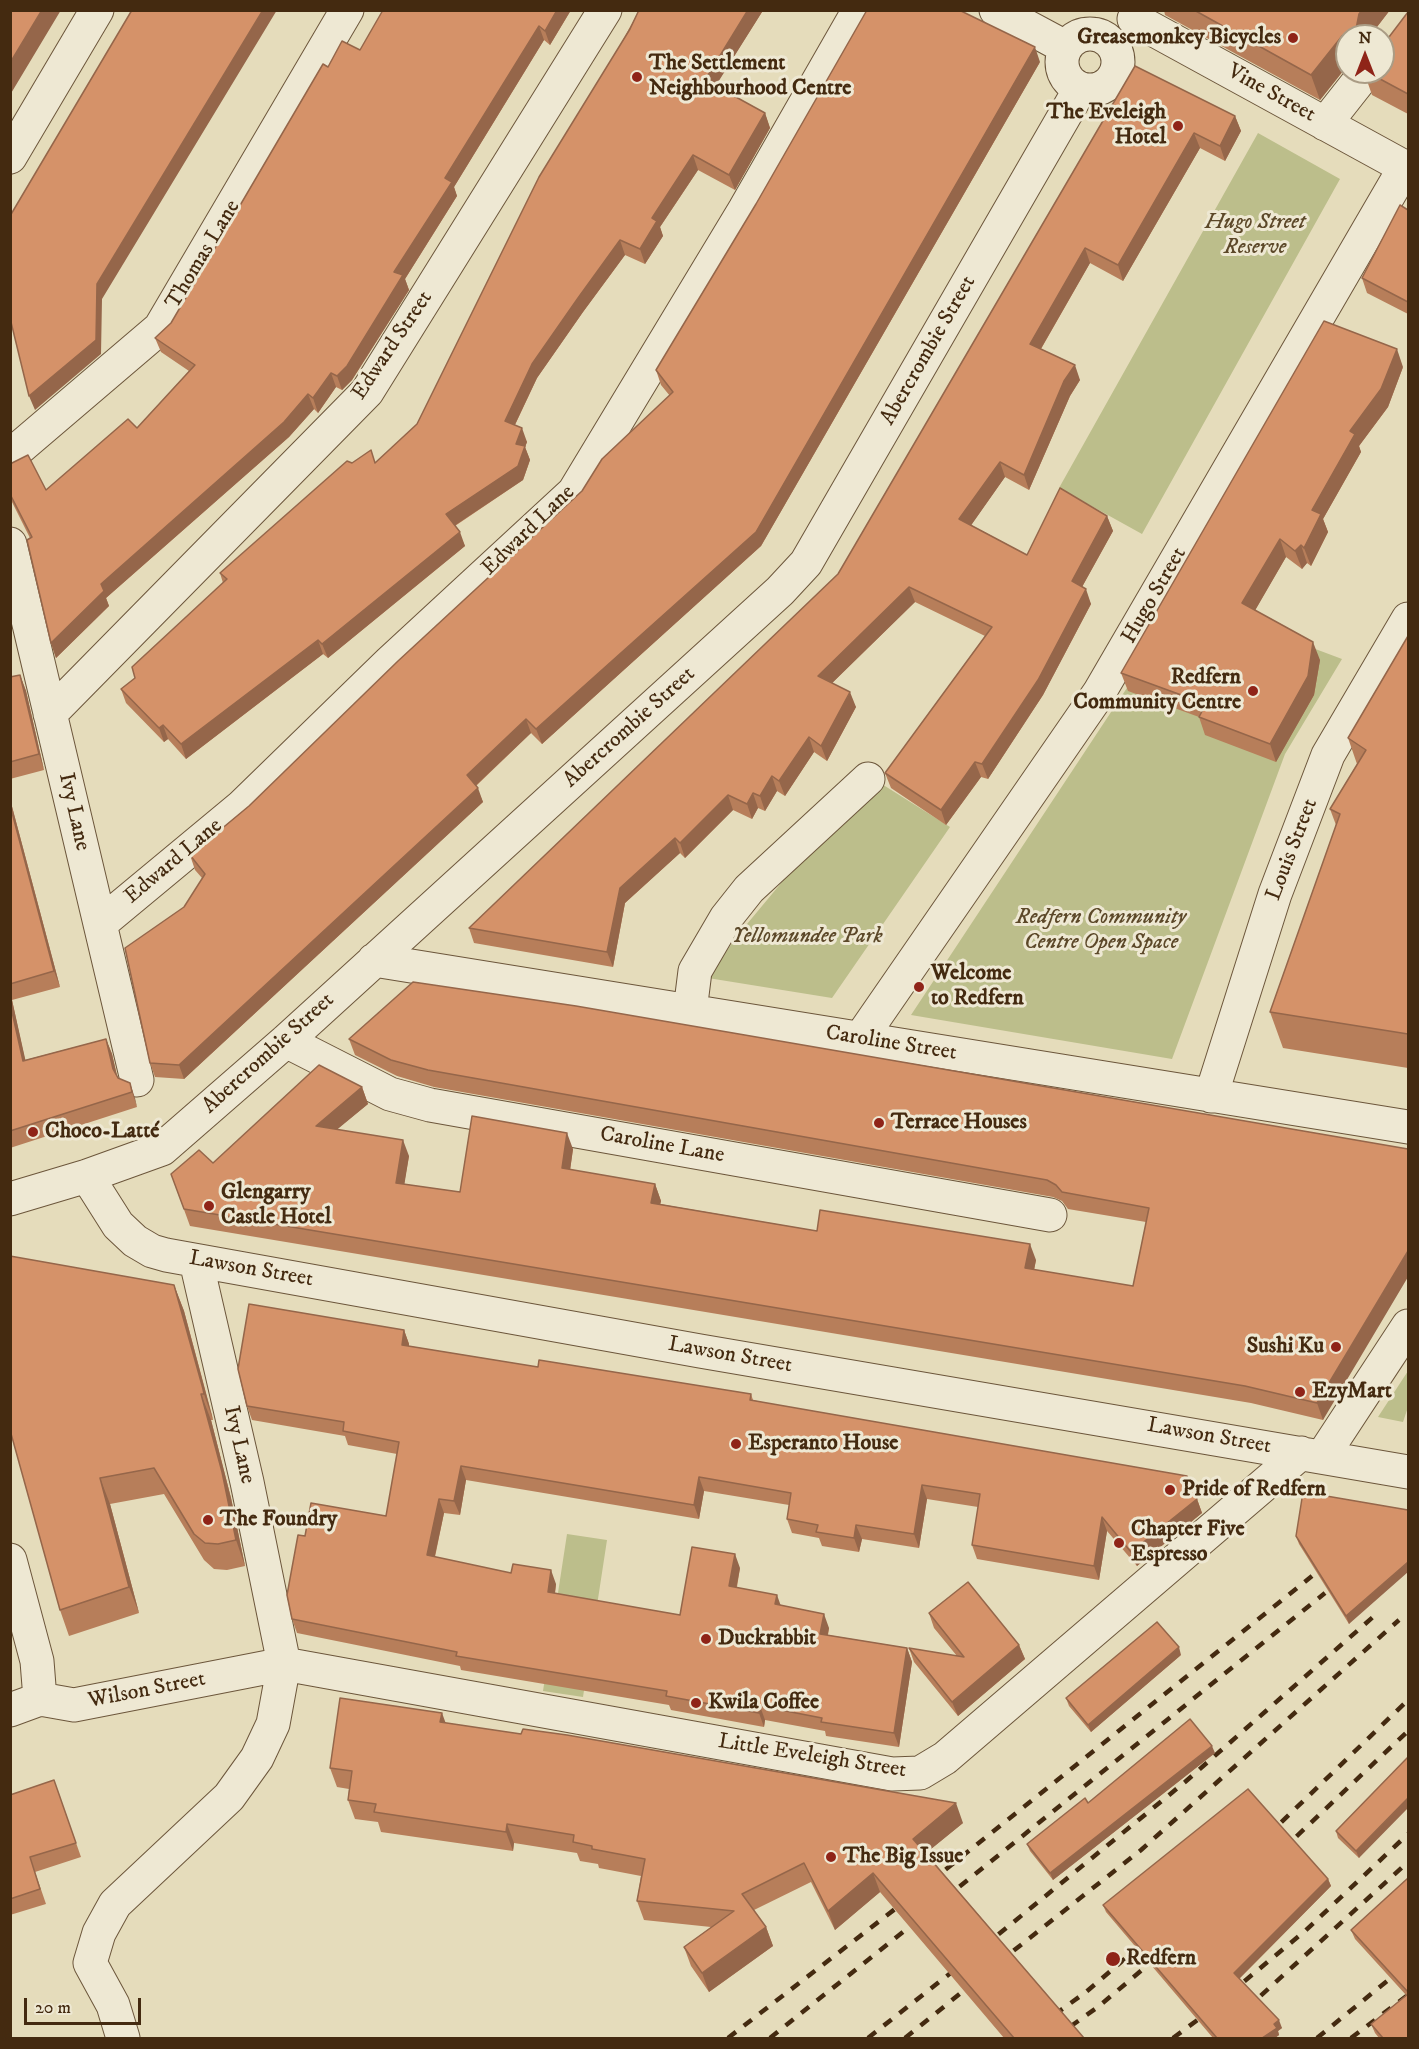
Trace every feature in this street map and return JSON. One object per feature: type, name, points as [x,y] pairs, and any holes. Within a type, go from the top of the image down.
[{"type":"street","points":[[10,157],[98,10]]},
{"type":"street","name":"Thomas Lane","points":[[10,456],[160,328],[347,10]]},
{"type":"street","name":"Edward Street","points":[[51,714],[367,392],[605,10]]},
{"type":"street","name":"Edward Lane","points":[[100,924],[241,807],[390,662],[573,492],[745,209],[860,10]]},
{"type":"street","points":[[996,10],[1065,47]]},
{"type":"street","points":[[1112,43],[1138,15]]},
{"type":"street","name":"Vine Street","points":[[1138,15],[1325,124],[1407,168]]},
{"type":"street","points":[[1087,34],[1105,38],[1112,43],[1119,60],[1114,78],[1099,89],[1080,89],[1065,76],[1062,67],[1065,47],[1079,36],[1087,34]]},
{"type":"street","points":[[1325,124],[1357,84]]},
{"type":"street","name":"Abercrombie Street","points":[[10,1199],[87,1176],[162,1149],[285,1041],[780,591],[806,563],[1080,89]]},
{"type":"street","name":"Hugo Street","points":[[860,1039],[1099,693],[1407,168]]},
{"type":"street","name":"Ivy Lane","points":[[10,544],[137,1080]]},
{"type":"street","name":"Louis Street","points":[[1210,1096],[1275,894],[1328,755],[1408,619]]},
{"type":"street","points":[[690,1011],[695,971],[726,918],[749,889],[868,779]]},
{"type":"street","name":"Caroline Street","points":[[374,960],[1408,1127]]},
{"type":"street","name":"Caroline Lane","points":[[285,1041],[390,1094],[430,1105],[1050,1215]]},
{"type":"street","name":"Lawson Street","points":[[87,1176],[118,1224],[135,1241],[152,1251],[196,1261],[700,1351],[1408,1472]]},
{"type":"street","name":"Ivy Lane","points":[[196,1261],[247,1482],[284,1664]]},
{"type":"street","name":"Little Eveleigh Street","points":[[284,1664],[892,1774],[920,1773],[945,1758],[1320,1457],[1408,1326]]},
{"type":"street","points":[[10,1560],[37,1660],[25,1705]]},
{"type":"street","points":[[123,2038],[113,2005],[90,1963],[99,1933],[115,1904],[229,1797],[257,1758],[273,1724],[284,1664]]},
{"type":"street","name":"Wilson Street","points":[[25,1705],[74,1705],[284,1664]]},
{"type":"green space","name":"Hugo Street Reserve","points":[[1258,133],[1340,179],[1142,534],[1059,488]]},
{"type":"green space","name":"Redfern Community Centre Open Space","points":[[1185,600],[1342,659],[1285,754],[1172,1059],[911,1015]]},
{"type":"green space","name":"Yellomundee Park","points":[[877,781],[950,827],[832,998],[708,978],[737,936],[787,876]]},
{"type":"green space","points":[[1408,1371],[1408,1407],[1403,1422],[1378,1417]]},
{"type":"green space","points":[[567,1534],[607,1540],[583,1697],[543,1691]]},
{"type":"building","points":[[10,10],[42,10],[10,63]]},
{"type":"building","points":[[132,10],[263,10],[97,284],[96,340],[29,396],[10,318],[10,216]]},
{"type":"building","points":[[383,10],[557,10],[545,31],[539,26],[445,178],[452,182],[394,272],[403,275],[347,366],[337,376],[331,373],[313,398],[308,394],[284,422],[101,584],[104,591],[51,643],[27,540],[32,537],[10,494],[10,464],[28,455],[46,490],[128,419],[137,428],[195,365],[155,338],[171,323],[323,64],[328,67],[342,41],[360,50]]},
{"type":"building","points":[[639,10],[748,10],[705,80],[765,113],[729,175],[693,155],[652,218],[657,221],[640,249],[620,240],[532,364],[505,421],[522,428],[516,444],[525,446],[518,466],[446,514],[460,532],[322,644],[318,640],[181,744],[163,725],[159,728],[121,689],[135,678],[132,667],[227,579],[220,573],[347,461],[352,463],[371,450],[375,463],[417,424],[539,177],[630,29]]},
{"type":"building","points":[[867,10],[959,10],[1035,47],[756,532],[536,729],[526,719],[467,775],[478,788],[179,1065],[150,1063],[125,948],[184,907],[205,874],[190,855],[249,806],[398,661],[582,491],[602,459],[673,392],[656,370],[756,204]]},
{"type":"building","points":[[1194,10],[1362,10],[1357,24],[1335,24],[1335,45],[1311,75]]},
{"type":"building","points":[[1408,12],[1408,94],[1389,84],[1395,84],[1395,29]]},
{"type":"building","points":[[1135,66],[1235,116],[1220,146],[1194,133],[1118,265],[1085,248],[1030,344],[1075,365],[1064,381],[1024,475],[1000,462],[959,519],[1027,555],[1060,488],[1107,516],[1072,581],[1086,589],[1038,680],[982,764],[975,762],[941,810],[885,773],[992,627],[909,587],[818,676],[850,692],[821,746],[809,737],[779,781],[772,776],[760,796],[753,793],[747,804],[728,795],[680,843],[675,838],[620,888],[607,952],[469,928],[838,574]]},
{"type":"building","points":[[1400,205],[1408,210],[1408,302],[1362,278]]},
{"type":"building","points":[[1324,321],[1397,349],[1381,389],[1350,431],[1355,434],[1312,510],[1321,514],[1304,548],[1301,545],[1295,551],[1280,539],[1242,603],[1313,642],[1308,676],[1270,744],[1199,717],[1206,704],[1121,673]]},
{"type":"building","points":[[1408,636],[1408,1034],[1270,1012],[1340,814],[1330,809],[1366,750],[1348,738]]},
{"type":"building","points":[[20,675],[39,754],[10,762],[10,677]]},
{"type":"building","points":[[10,805],[54,971],[10,984]]},
{"type":"building","points":[[413,982],[576,1006],[1408,1149],[1408,1251],[1317,1403],[1245,1386],[184,1209],[171,1174],[199,1150],[213,1163],[319,1065],[362,1087],[316,1126],[403,1140],[396,1183],[460,1192],[472,1116],[567,1133],[562,1168],[655,1184],[651,1203],[817,1231],[820,1210],[1030,1244],[1025,1268],[1133,1286],[1149,1208],[1062,1192],[1047,1180],[428,1070],[391,1060],[349,1039]]},
{"type":"building","points":[[10,1003],[23,1061],[106,1039],[113,1069],[118,1078],[130,1083],[132,1092],[10,1131]]},
{"type":"building","points":[[10,1256],[174,1285],[203,1389],[204,1394],[201,1394],[222,1472],[236,1540],[218,1544],[205,1543],[194,1534],[154,1468],[100,1478],[129,1587],[60,1610],[10,1430]]},
{"type":"building","points":[[249,1304],[404,1330],[402,1345],[538,1367],[539,1360],[751,1394],[750,1400],[1187,1476],[1197,1499],[1131,1552],[1102,1517],[1094,1566],[972,1545],[980,1494],[922,1485],[914,1534],[856,1525],[854,1538],[816,1532],[818,1525],[787,1519],[791,1493],[699,1477],[694,1505],[461,1466],[454,1501],[439,1499],[427,1555],[511,1573],[513,1564],[551,1570],[548,1592],[680,1615],[692,1547],[735,1554],[729,1586],[777,1595],[775,1604],[824,1614],[820,1634],[907,1648],[894,1733],[821,1722],[822,1718],[760,1706],[759,1713],[666,1696],[667,1691],[456,1656],[457,1652],[292,1619],[287,1595],[298,1535],[305,1536],[311,1503],[386,1516],[399,1442],[343,1431],[344,1422],[247,1406],[238,1369]]},
{"type":"building","points":[[1303,1492],[1408,1510],[1408,1562],[1346,1616],[1296,1536]]},
{"type":"building","points":[[968,1582],[1019,1645],[952,1702],[909,1648],[964,1657],[929,1613]]},
{"type":"building","points":[[1157,1622],[1179,1647],[1088,1725],[1066,1698]]},
{"type":"building","points":[[340,1698],[442,1713],[440,1722],[521,1734],[523,1729],[567,1735],[956,1803],[913,1839],[1084,2038],[1014,2038],[873,1873],[828,1911],[804,1863],[742,1894],[766,1927],[702,1973],[684,1947],[734,1911],[637,1901],[645,1859],[592,1849],[592,1846],[573,1842],[574,1835],[507,1824],[506,1832],[374,1812],[376,1804],[348,1800],[352,1771],[330,1768]]},
{"type":"building","points":[[1190,1719],[1212,1746],[1050,1873],[1027,1844],[1085,1798],[1088,1803]]},
{"type":"building","points":[[1408,1757],[1408,1798],[1356,1851],[1336,1831]]},
{"type":"building","points":[[54,1780],[76,1843],[30,1857],[40,1889],[10,1899],[10,1795]]},
{"type":"building","points":[[1248,1789],[1328,1879],[1234,1973],[1279,2020],[1274,2024],[1277,2028],[1262,2038],[1217,2038],[1103,1905]]},
{"type":"building","points":[[1408,1878],[1408,1992],[1351,1930]]},
{"type":"building","points":[[1408,1994],[1408,2038],[1383,2038],[1371,2024]]},
{"type":"railway","points":[[930,1882],[1312,1576]]},
{"type":"railway","points":[[944,1899],[1325,1593]]},
{"type":"railway","points":[[983,1947],[1185,1782],[1373,1617]]},
{"type":"railway","points":[[998,1963],[1141,1850],[1399,1620]]},
{"type":"railway","points":[[1267,1836],[1408,1700]]},
{"type":"railway","points":[[1282,1850],[1408,1731]]},
{"type":"railway","points":[[1229,1994],[1305,1931],[1408,1834]]},
{"type":"railway","points":[[1246,2009],[1408,1862]]},
{"type":"railway","points":[[728,2038],[908,1899]]},
{"type":"railway","points":[[770,2038],[923,1916]]},
{"type":"railway","points":[[1022,2038],[1086,1992],[1149,1938]]},
{"type":"railway","points":[[1054,2038],[1098,2007],[1161,1954]]},
{"type":"railway","points":[[868,2038],[962,1964]]},
{"type":"railway","points":[[1317,2038],[1408,1964]]},
{"type":"railway","points":[[905,2038],[977,1980]]},
{"type":"railway","points":[[1351,2038],[1408,1995]]},
{"type":"railway","points":[[1173,2038],[1211,2010]]},
{"type":"place","name":"Greasemonkey Bicycles","points":[[1293,38]]},
{"type":"place","name":"The Settlement Neighbourhood Centre","points":[[637,77]]},
{"type":"place","name":"The Eveleigh Hotel","points":[[1178,126]]},
{"type":"place","name":"Redfern Community Centre","points":[[1253,691]]},
{"type":"place","name":"Welcome to Redfern","points":[[919,987]]},
{"type":"place","name":"Terrace Houses","points":[[879,1123]]},
{"type":"place","name":"Choco-Latté","points":[[33,1132]]},
{"type":"place","name":"Glengarry Castle Hotel","points":[[209,1206]]},
{"type":"place","name":"Sushi Ku","points":[[1336,1347]]},
{"type":"place","name":"EzyMart","points":[[1300,1392]]},
{"type":"place","name":"Esperanto House","points":[[736,1444]]},
{"type":"place","name":"Pride of Redfern","points":[[1170,1490]]},
{"type":"place","name":"The Foundry","points":[[208,1520]]},
{"type":"place","name":"Chapter Five Espresso","points":[[1119,1543]]},
{"type":"place","name":"Duckrabbit","points":[[706,1639]]},
{"type":"place","name":"Kwila Coffee","points":[[696,1703]]},
{"type":"place","name":"The Big Issue","points":[[831,1857]]},
{"type":"place","name":"Redfern","points":[[1113,1959]]}]
